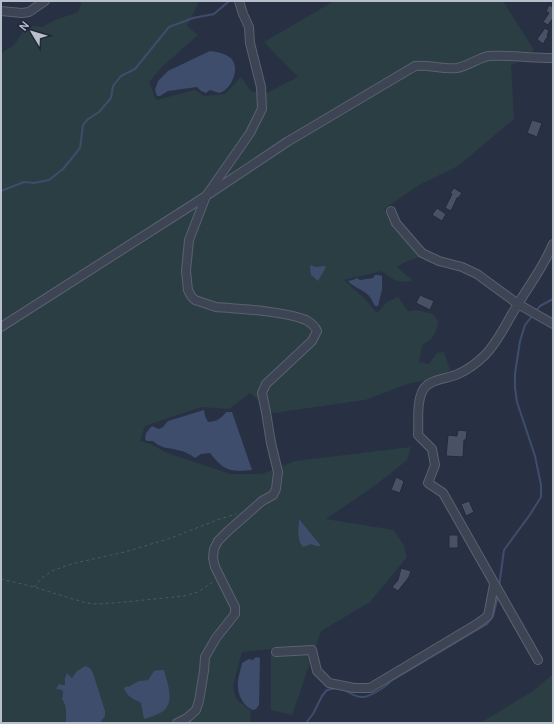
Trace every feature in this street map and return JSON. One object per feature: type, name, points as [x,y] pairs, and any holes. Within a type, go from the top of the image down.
[{"type":"street","points":[[1,11],[22,13],[30,12],[46,1]]},
{"type":"street","points":[[177,723],[188,718],[196,710],[200,701],[205,657],[216,638],[234,614],[235,607],[214,567],[214,549],[218,541],[228,531],[262,501],[273,495],[276,489],[278,472],[262,394],[266,384],[312,341],[317,331],[315,326],[308,321],[294,317],[216,307],[195,300],[188,290],[186,271],[189,240],[206,196],[250,132],[262,109],[262,87],[250,43],[249,27],[239,1]]},
{"type":"street","points":[[1,327],[206,196],[287,142],[415,66],[424,65],[457,68],[468,66],[487,56],[553,58]]},
{"type":"street","points":[[391,211],[396,224],[422,253],[439,261],[462,267],[477,274],[518,304],[553,324]]},
{"type":"street","points":[[538,660],[443,493],[428,483],[435,465],[432,449],[418,435],[419,399],[423,389],[428,385],[458,374],[485,355],[496,341],[518,304],[536,278],[553,244]]},
{"type":"street","points":[[276,652],[312,650],[316,671],[329,683],[354,688],[370,688],[488,616],[494,585]]},
{"type":"path","points":[[34,587],[42,577],[54,570],[75,563],[125,552],[171,538],[217,520],[240,513]]},
{"type":"path","points":[[1,579],[93,604],[184,596],[198,592],[210,585],[219,576]]},
{"type":"shaded area","points":[[82,1],[197,1],[198,4],[187,26],[198,35],[163,66],[149,82],[156,100],[195,90],[204,96],[225,94],[241,77],[251,91],[265,94],[298,77],[264,42],[334,1],[503,1],[534,50],[511,66],[514,119],[458,166],[419,185],[384,209],[419,257],[405,262],[397,267],[412,280],[404,282],[396,280],[382,271],[344,280],[366,300],[377,313],[387,302],[398,297],[408,311],[416,310],[433,314],[438,321],[437,329],[432,338],[422,345],[419,362],[429,364],[437,353],[444,352],[450,370],[441,378],[410,383],[365,400],[273,413],[250,393],[229,409],[201,407],[145,426],[140,441],[151,444],[167,453],[231,474],[262,474],[295,461],[411,447],[407,460],[377,484],[326,519],[394,530],[404,546],[407,557],[370,602],[321,631],[292,715],[271,710],[271,649],[242,652],[233,686],[236,699],[251,711],[250,723],[100,723],[102,720],[76,672],[72,678],[68,674],[65,678],[65,685],[62,684],[56,689],[62,690],[63,693],[62,699],[66,714],[66,723],[7,723],[1,720],[1,56],[4,51],[14,45],[22,33],[33,26],[42,27],[55,20],[78,12]],"holes":[[[150,675],[141,703],[130,698],[128,687],[139,681],[148,680]]]},
{"type":"shaded area","points":[[553,674],[553,723],[475,723],[482,722],[533,691]]},
{"type":"water","points":[[210,51],[226,55],[233,61],[235,72],[233,79],[225,90],[219,93],[210,90],[206,93],[197,87],[168,91],[160,96],[157,96],[155,90],[158,81],[168,71]]},
{"type":"water","points":[[311,265],[315,267],[326,267],[318,281],[311,275]]},
{"type":"water","points":[[375,275],[382,276],[382,289],[378,306],[375,306],[368,295],[348,281],[357,278],[360,280],[373,278]]},
{"type":"water","points":[[204,410],[208,422],[218,419],[226,412],[232,412],[252,470],[238,471],[228,469],[219,464],[210,453],[201,454],[195,458],[184,452],[162,447],[153,441],[147,441],[145,439],[146,433],[152,426],[159,429],[168,421]]},
{"type":"water","points":[[299,519],[321,546],[311,544],[303,547],[299,541]]},
{"type":"water","points":[[256,657],[260,658],[259,705],[253,710],[246,706],[241,699],[238,680],[242,663],[249,659],[253,660]]},
{"type":"water","points":[[85,666],[90,668],[93,673],[105,711],[105,716],[100,723],[66,723],[64,702],[62,699],[63,693],[62,690],[56,689],[59,684],[65,685],[67,673],[72,678],[76,672]]},
{"type":"water","points":[[164,670],[170,698],[169,703],[162,712],[144,719],[141,703],[129,696],[124,689],[126,686],[128,687],[139,681],[148,680],[154,671]]},
{"type":"building","points":[[549,5],[553,7],[553,18],[548,25],[543,22],[549,13],[546,11]]},
{"type":"building","points":[[545,28],[549,31],[543,44],[537,39]]},
{"type":"building","points":[[532,120],[542,123],[537,137],[527,133]]},
{"type":"building","points":[[454,188],[462,193],[457,198],[451,211],[445,208],[452,194],[450,193]]},
{"type":"building","points":[[437,208],[446,214],[442,221],[432,215]]},
{"type":"building","points":[[420,295],[434,301],[430,310],[416,303]]},
{"type":"building","points":[[458,430],[467,431],[466,440],[464,440],[463,457],[446,456],[448,435],[457,436]]},
{"type":"building","points":[[396,477],[404,481],[400,493],[391,490]]},
{"type":"building","points":[[469,501],[474,512],[466,516],[461,504]]},
{"type":"building","points":[[449,535],[458,535],[458,548],[449,548]]},
{"type":"building","points":[[401,568],[411,571],[409,577],[398,591],[392,587],[398,580]]},
{"type":"waterway","points":[[1,191],[24,182],[34,183],[49,180],[63,169],[80,148],[83,125],[88,119],[99,112],[111,98],[113,86],[121,76],[135,69],[169,27],[193,18],[214,14],[229,1]]},
{"type":"waterway","points":[[536,311],[540,306],[553,299]]},
{"type":"waterway","points":[[499,587],[504,550],[541,497],[541,485],[535,456],[517,402],[515,388],[515,374],[520,341],[525,325],[533,315]]},
{"type":"waterway","points":[[343,689],[359,697],[367,696],[379,690],[391,681],[487,624],[493,616],[498,596]]},
{"type":"waterway","points":[[306,723],[327,690],[336,688]]}]
